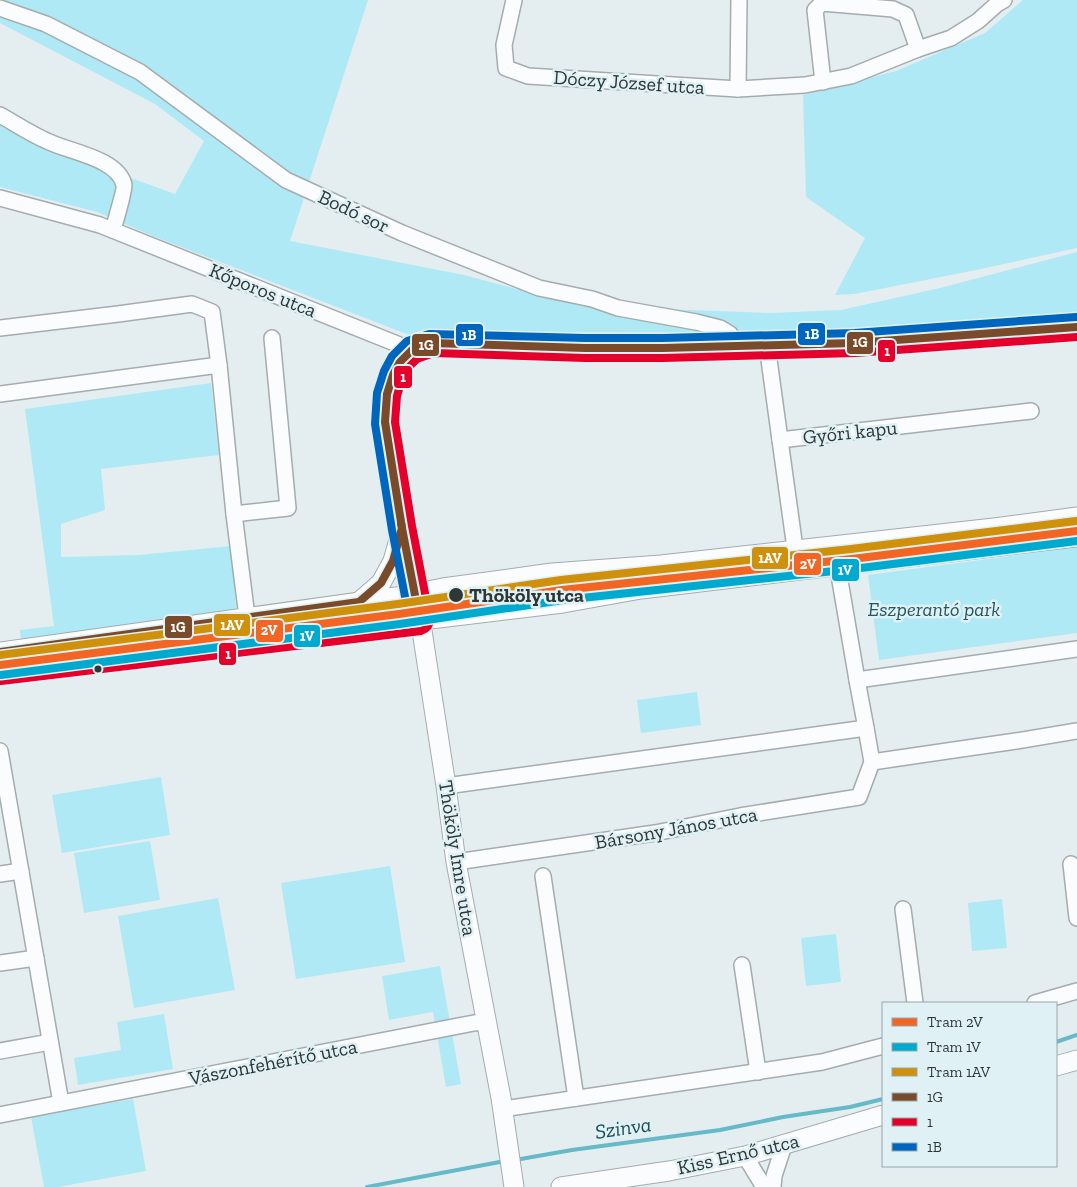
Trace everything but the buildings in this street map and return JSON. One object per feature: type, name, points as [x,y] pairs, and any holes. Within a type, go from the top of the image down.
[{"type":"street","name":"Dóczy József utca","points":[[514,0],[504,45],[506,68],[528,76],[738,89],[805,85],[851,76],[951,38],[978,21],[999,1]]},
{"type":"street","points":[[738,89],[739,0]]},
{"type":"street","points":[[823,82],[815,10],[822,3],[894,9],[906,15],[918,49]]},
{"type":"street","name":"Bodó sor","points":[[0,8],[46,24],[140,72],[286,180],[402,233],[540,288],[618,308],[720,328],[730,334],[735,346]]},
{"type":"street","points":[[0,115],[48,142],[100,159],[121,177],[125,187],[114,230]]},
{"type":"street","name":"Kőporos utca","points":[[0,198],[114,230],[412,350]]},
{"type":"street","name":"Kőporos utca","points":[[0,328],[192,304],[212,312],[247,618]]},
{"type":"street","points":[[412,350],[432,343],[584,348],[854,343],[1077,327]]},
{"type":"street","name":"Kőporos utca","points":[[234,514],[288,508],[272,338]]},
{"type":"street","points":[[767,345],[780,440]]},
{"type":"street","name":"Thököly Imre utca","points":[[412,350],[400,362],[393,374],[387,394],[385,422],[402,528],[420,621],[456,862],[503,1110],[513,1181]]},
{"type":"street","points":[[0,394],[219,364]]},
{"type":"street","name":"Győri kapu","points":[[798,570],[780,440],[1031,411]]},
{"type":"street","points":[[0,652],[415,594],[442,588],[552,574],[796,551],[1077,517]]},
{"type":"street","name":"Thököly Imre utca","points":[[359,602],[381,583],[393,561],[402,528]]},
{"type":"street","points":[[0,672],[563,603],[641,589],[1077,537]]},
{"type":"street","points":[[834,546],[872,762],[1077,731]]},
{"type":"street","points":[[857,680],[1077,649]]},
{"type":"street","points":[[446,786],[866,728]]},
{"type":"street","points":[[0,751],[4,792],[21,871],[61,1103]]},
{"type":"street","name":"Bársony János utca","points":[[456,862],[655,833],[740,816],[859,797],[872,762]]},
{"type":"street","points":[[1071,864],[1077,918]]},
{"type":"street","points":[[0,874],[21,871]]},
{"type":"street","points":[[543,876],[576,1098]]},
{"type":"street","points":[[903,909],[914,1002]]},
{"type":"street","points":[[0,964],[36,958]]},
{"type":"street","points":[[742,965],[758,1072]]},
{"type":"street","points":[[1038,1002],[1077,991]]},
{"type":"street","name":"Vászonfehérítő utca","points":[[0,1115],[464,1024],[486,1022]]},
{"type":"street","points":[[0,1051],[50,1042]]},
{"type":"street","points":[[503,1110],[822,1062],[882,1046]]},
{"type":"street","points":[[1057,1066],[1077,1060]]},
{"type":"street","name":"Kiss Ernő utca","points":[[561,1187],[745,1156],[882,1115]]},
{"type":"street","points":[[773,1187],[774,1176],[784,1145]]},
{"type":"street","points":[[745,1156],[764,1187]]},
{"type":"green space","points":[[0,0],[368,0],[290,241],[464,275],[581,306],[771,313],[841,310],[940,288],[1077,252],[1077,315],[794,333],[538,332],[422,340],[153,236],[97,212],[0,187],[0,118],[73,157],[175,194],[204,141],[155,104],[0,23]]},
{"type":"green space","points":[[1023,0],[1077,0],[1077,248],[855,294],[835,295],[865,238],[806,197],[803,95],[896,71],[985,33]]},
{"type":"green space","points":[[211,383],[219,455],[101,469],[105,510],[61,524],[61,557],[139,555],[231,546],[237,619],[21,641],[20,630],[54,626],[25,409]]},
{"type":"green space","name":"Eszperantó park","points":[[1077,547],[1077,633],[879,660],[868,575]]},
{"type":"green space","points":[[697,692],[701,725],[641,733],[637,700]]},
{"type":"green space","points":[[161,777],[170,835],[62,853],[52,795]]},
{"type":"green space","points":[[150,841],[160,900],[84,913],[74,853]]},
{"type":"green space","points":[[390,866],[405,962],[296,979],[281,883]]},
{"type":"green space","points":[[218,898],[235,990],[134,1008],[118,916]]},
{"type":"green space","points":[[1002,899],[1007,948],[972,951],[968,903]]},
{"type":"green space","points":[[836,934],[841,982],[806,986],[801,938]]},
{"type":"green space","points":[[440,966],[461,1084],[446,1087],[433,1012],[389,1020],[382,976]]},
{"type":"green space","points":[[164,1014],[173,1069],[78,1085],[74,1058],[121,1050],[117,1022]]},
{"type":"green space","points":[[133,1099],[146,1171],[58,1187],[44,1187],[31,1117]]},
{"type":"waterway","name":"Szinva","points":[[1057,1042],[1077,1035]]},
{"type":"waterway","name":"Szinva","points":[[515,1160],[572,1150],[720,1130],[783,1117],[850,1107],[882,1099]]},
{"type":"waterway","name":"Szinva","points":[[367,1187],[505,1161]]},
{"type":"tram line","name":"1AV","points":[[0,655],[398,604],[561,580],[851,549],[1076,521]]},
{"type":"tram line","name":"2V","points":[[0,665],[399,614],[562,590],[852,559],[1077,531]]},
{"type":"tram line","name":"1V","points":[[1,675],[400,624],[563,600],[853,569],[1077,541]]},
{"type":"transit line","name":"1B","points":[[0,661],[408,612],[392,530],[375,424],[377,393],[384,371],[392,356],[407,341],[429,334],[663,338],[854,333],[1076,317]]},
{"type":"transit line","name":"1G","points":[[0,652],[359,602],[381,583],[393,561],[402,528],[385,422],[387,394],[393,375],[400,362],[412,350],[432,343],[585,348],[663,348],[854,343],[1077,327]]},
{"type":"transit line","name":"1","points":[[1,681],[425,629],[429,625],[430,619],[395,422],[397,396],[402,379],[408,368],[417,359],[434,353],[585,358],[663,358],[855,353],[1077,337]]},
{"type":"transit line","name":"1G","points":[[401,523],[420,621]]},
{"type":"place","name":"Thököly utca","points":[[456,595]]}]
